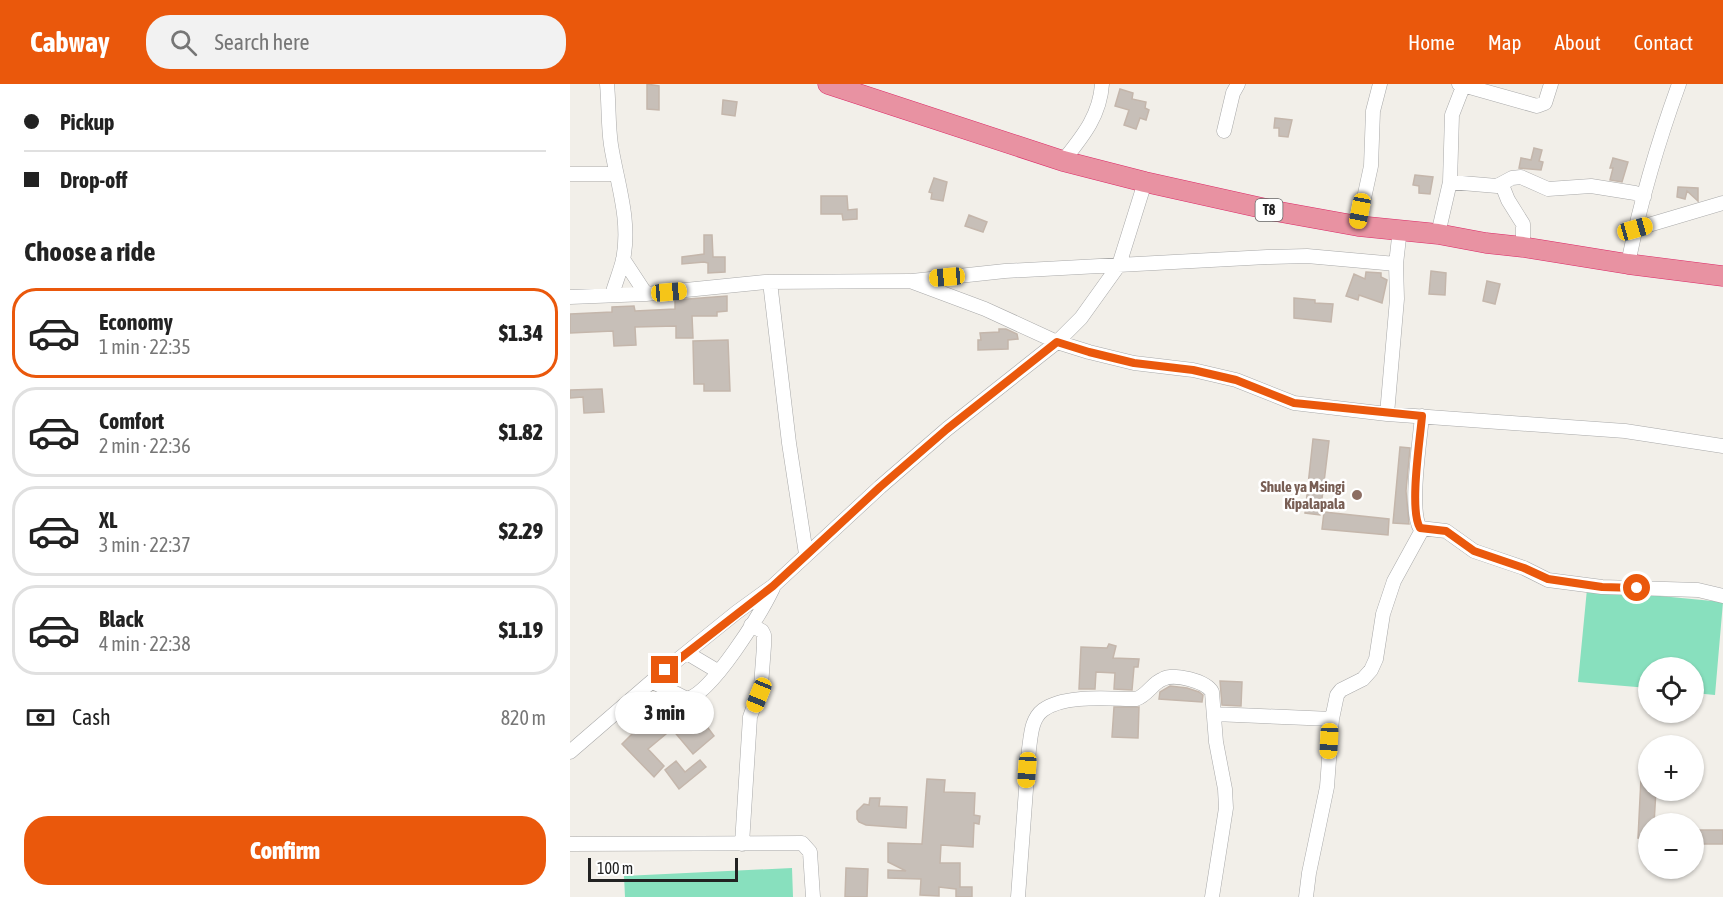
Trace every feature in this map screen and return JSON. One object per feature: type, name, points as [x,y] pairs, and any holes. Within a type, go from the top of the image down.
[{"type":"highway","name":"T8","points":[[828,84],[853,87],[1063,161],[1275,211],[1358,226],[1438,234],[1628,264],[1723,276]]},
{"type":"street","points":[[607,84],[611,142],[616,174],[623,198],[625,225],[623,259],[612,295]]},
{"type":"street","points":[[1063,161],[1089,127],[1098,107],[1102,84]]},
{"type":"street","points":[[1224,131],[1233,93],[1238,84]]},
{"type":"street","points":[[1358,226],[1371,166],[1373,111],[1380,84]]},
{"type":"street","points":[[1438,234],[1450,182],[1452,115],[1463,85],[1542,105],[1545,104],[1551,84]]},
{"type":"street","points":[[1628,264],[1635,229],[1661,137],[1679,84]]},
{"type":"street","points":[[570,174],[616,174]]},
{"type":"street","points":[[1450,182],[1485,186],[1502,185],[1512,178],[1521,177],[1548,189],[1591,186],[1635,193],[1644,197]]},
{"type":"street","points":[[570,752],[687,652],[773,586],[947,429],[1057,342],[1081,318],[1119,265],[1145,182]]},
{"type":"street","points":[[1502,185],[1508,200],[1523,224],[1523,247]]},
{"type":"street","points":[[1635,229],[1723,203]]},
{"type":"street","points":[[1387,414],[1397,299],[1396,264],[1400,230]]},
{"type":"street","points":[[570,297],[646,294],[770,282],[910,281],[1005,271],[1307,256],[1396,264]]},
{"type":"street","points":[[623,259],[646,294]]},
{"type":"street","points":[[910,281],[985,309],[1057,342],[1134,363],[1193,370],[1236,380],[1294,403],[1387,414],[1625,431],[1723,446]]},
{"type":"street","points":[[770,282],[784,407],[806,554]]},
{"type":"street","points":[[1422,416],[1416,484],[1416,519],[1422,530],[1446,531],[1474,551],[1548,579],[1602,587],[1698,590],[1723,596]]},
{"type":"street","points":[[1306,897],[1327,787],[1332,719],[1337,696],[1341,690],[1363,679],[1371,670],[1376,659],[1383,614],[1392,588],[1422,530]]},
{"type":"street","points":[[653,682],[687,699],[700,693],[751,625],[773,586]]},
{"type":"street","points":[[742,844],[750,717],[761,686],[764,646],[762,631],[751,625]]},
{"type":"street","points":[[687,652],[718,672]]},
{"type":"street","points":[[1018,897],[1032,728],[1042,711],[1056,704],[1073,700],[1136,699],[1143,697],[1165,677],[1200,682],[1209,686],[1212,692],[1216,742],[1225,789],[1226,808],[1212,897]]},
{"type":"street","points":[[1214,714],[1332,719]]},
{"type":"street","points":[[570,844],[802,843],[810,852],[813,897]]},
{"type":"green space","points":[[1587,589],[1723,602],[1715,695],[1704,694],[1704,657],[1638,657],[1638,687],[1578,682]]},
{"type":"green space","points":[[792,868],[793,897],[625,897],[624,876]]},
{"type":"building","points":[[647,84],[659,86],[659,110],[647,109]]},
{"type":"building","points":[[1120,89],[1133,93],[1132,99],[1146,102],[1145,108],[1149,110],[1146,120],[1140,118],[1136,129],[1124,125],[1129,110],[1115,106]]},
{"type":"building","points":[[723,100],[737,102],[735,116],[722,114]]},
{"type":"building","points":[[1275,118],[1292,120],[1288,137],[1279,136],[1279,128],[1274,128]]},
{"type":"building","points":[[1534,148],[1542,150],[1539,161],[1543,162],[1541,170],[1519,168],[1521,158],[1531,160]]},
{"type":"building","points":[[1613,158],[1628,162],[1622,182],[1610,180]]},
{"type":"building","points":[[1415,175],[1433,177],[1430,194],[1419,193],[1419,186],[1413,185]]},
{"type":"building","points":[[934,178],[947,182],[943,201],[931,199],[932,193],[929,192]]},
{"type":"building","points":[[1678,187],[1698,188],[1698,201],[1687,191],[1685,199],[1677,197]]},
{"type":"building","points":[[821,196],[847,196],[848,210],[857,209],[857,219],[843,220],[842,214],[821,214]]},
{"type":"building","points":[[969,215],[987,222],[983,232],[965,226]]},
{"type":"building","points":[[704,235],[712,235],[713,257],[725,257],[725,272],[708,273],[708,263],[704,262],[682,264],[682,257],[704,254]]},
{"type":"building","points":[[1431,271],[1446,273],[1445,295],[1429,294]]},
{"type":"building","points":[[1366,272],[1381,273],[1381,277],[1387,280],[1382,303],[1359,295],[1358,300],[1346,296],[1354,274],[1365,279]]},
{"type":"building","points":[[1487,281],[1500,284],[1495,304],[1483,301]]},
{"type":"building","points":[[727,296],[727,311],[717,312],[717,316],[692,316],[693,338],[676,338],[676,326],[635,327],[636,345],[614,346],[613,331],[570,333],[570,314],[612,312],[612,307],[634,306],[635,311],[675,309],[675,300]]},
{"type":"building","points":[[1294,298],[1333,304],[1331,322],[1294,318]]},
{"type":"building","points":[[999,329],[1006,329],[1017,334],[1018,339],[1008,340],[1008,349],[978,350],[978,340],[981,340],[980,333],[999,332]]},
{"type":"building","points":[[728,340],[730,391],[704,391],[704,384],[694,384],[693,341]]},
{"type":"building","points":[[602,389],[604,412],[584,413],[583,397],[570,398],[570,390]]},
{"type":"building","points":[[1313,439],[1329,441],[1320,515],[1305,513]]},
{"type":"building","points":[[1400,447],[1410,448],[1406,491],[1409,524],[1393,523]]},
{"type":"building","points":[[1324,512],[1389,519],[1388,535],[1322,529]]},
{"type":"building","points":[[1109,644],[1116,646],[1113,658],[1139,659],[1138,667],[1134,667],[1132,690],[1114,689],[1115,673],[1096,672],[1095,689],[1079,689],[1081,647],[1107,648]]},
{"type":"building","points":[[1220,681],[1242,682],[1241,706],[1222,705]]},
{"type":"building","points":[[1170,686],[1199,692],[1203,695],[1202,702],[1159,699],[1160,692]]},
{"type":"building","points":[[673,702],[691,724],[700,717],[714,736],[693,754],[672,729],[648,749],[664,766],[654,777],[622,744],[638,728],[634,724],[655,706],[661,713]]},
{"type":"building","points":[[1114,707],[1139,707],[1138,738],[1112,737]]},
{"type":"building","points":[[700,760],[706,767],[679,789],[665,770],[676,761],[685,772]]},
{"type":"building","points":[[927,779],[945,780],[944,792],[975,793],[974,815],[980,816],[979,824],[974,823],[973,847],[941,845],[940,863],[960,863],[960,887],[972,887],[972,897],[956,897],[956,889],[939,887],[939,896],[920,895],[921,879],[888,878],[888,870],[906,871],[888,862],[888,843],[922,844]]},
{"type":"building","points":[[870,798],[880,798],[879,806],[907,807],[906,828],[866,825],[859,822],[857,811],[864,804],[869,805]]},
{"type":"building","points":[[1640,801],[1655,801],[1655,813],[1639,813]]},
{"type":"building","points":[[1704,830],[1723,830],[1723,844],[1704,844]]},
{"type":"building","points":[[846,868],[868,869],[867,897],[845,897]]},
{"type":"place","name":"Shule ya Msingi Kipalapala","points":[[1357,495]]},
{"type":"route","points":[[665,670],[773,586],[880,487],[947,429],[1057,342],[1134,363],[1193,370],[1236,380],[1294,403],[1422,416],[1416,484],[1416,519],[1422,530],[1446,531],[1474,551],[1524,568],[1543,578],[1602,587],[1637,588]]}]
